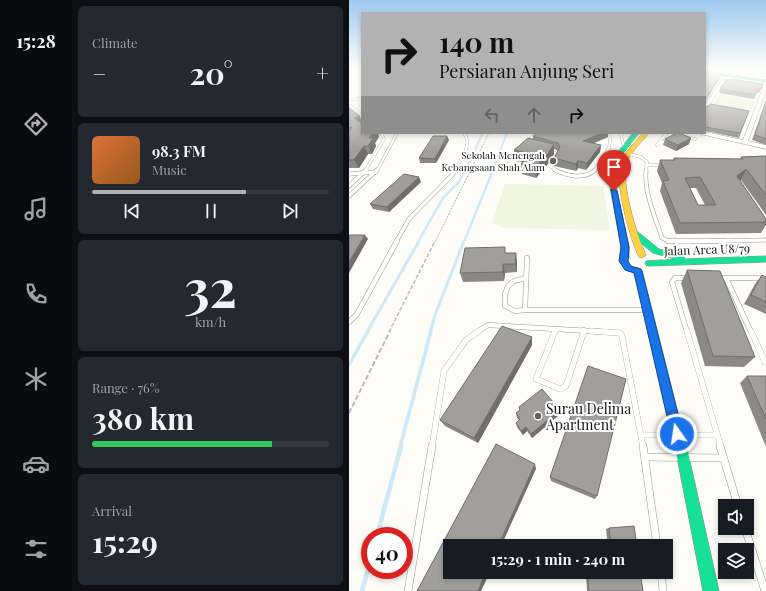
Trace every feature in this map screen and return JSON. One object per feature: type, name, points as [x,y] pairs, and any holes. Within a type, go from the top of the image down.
[{"type":"street","points":[[706,107],[713,97]]},
{"type":"street","points":[[745,142],[762,97]]},
{"type":"street","points":[[635,134],[626,150],[622,167],[622,179],[635,234],[643,255],[649,263],[646,269],[638,271],[628,268],[624,261],[625,247],[611,176],[615,160],[626,150],[645,134]]},
{"type":"street","points":[[706,134],[766,147]]},
{"type":"street","points":[[635,234],[656,251],[667,255],[700,262]]},
{"type":"street","points":[[625,258],[632,253],[643,255]]},
{"type":"street","name":"Jalan Arca U8/79","points":[[649,263],[766,259]]},
{"type":"street","points":[[638,271],[649,310],[683,458],[711,591]]},
{"type":"lane","points":[[349,100],[361,98]]},
{"type":"lane","points":[[349,105],[361,113]]},
{"type":"lane","points":[[349,186],[364,173],[384,138],[382,134]]},
{"type":"lane","points":[[349,196],[376,172],[396,134]]},
{"type":"lane","points":[[349,322],[357,314],[409,219],[452,175],[468,146],[467,137],[465,134]]},
{"type":"lane","points":[[532,146],[525,144],[535,134]]},
{"type":"lane","points":[[547,149],[556,152],[557,154],[550,163],[550,166],[554,170],[576,176],[585,175],[595,170],[609,148],[612,138],[611,134]]},
{"type":"lane","points":[[622,134],[621,135],[626,150],[645,159],[645,182],[662,238],[665,241],[766,240]]},
{"type":"lane","points":[[666,134],[657,145],[676,134],[695,139]]},
{"type":"lane","points":[[509,161],[520,150]]},
{"type":"lane","points":[[646,165],[670,165]]},
{"type":"lane","points":[[349,174],[376,172]]},
{"type":"lane","points":[[525,310],[527,258]]},
{"type":"lane","points":[[526,278],[513,280],[507,286],[504,296],[505,306],[515,311],[649,310]]},
{"type":"lane","points":[[697,278],[675,278],[672,282],[736,499]]},
{"type":"lane","points":[[711,278],[758,278],[766,282]]},
{"type":"lane","points":[[726,278],[765,362]]},
{"type":"lane","points":[[408,591],[444,371],[466,340],[488,326],[616,331],[622,336],[645,457],[656,539]]},
{"type":"lane","points":[[556,329],[536,379],[560,389],[566,386],[584,330]]},
{"type":"lane","points":[[641,435],[716,435]]},
{"type":"lane","points":[[645,457],[723,458]]},
{"type":"lane","points":[[747,535],[765,591]]},
{"type":"lane","points":[[662,579],[663,591]]},
{"type":"path","points":[[349,413],[488,134]]},
{"type":"green space","points":[[718,97],[734,97],[755,100],[749,115],[711,108]]},
{"type":"green space","points":[[505,184],[603,186],[610,230],[505,228],[492,223]]},
{"type":"building","points":[[766,101],[766,139],[755,135]]},
{"type":"building","points":[[711,104],[749,111],[740,133],[706,127],[706,107]]},
{"type":"building","points":[[349,108],[360,116],[354,118],[361,123],[361,134],[372,134],[369,138],[373,138],[368,146],[364,146],[354,160],[349,160],[349,131],[352,127],[349,128]]},
{"type":"building","points":[[536,134],[600,134],[583,141],[601,145],[587,163],[578,161],[576,164],[554,158],[560,147],[558,143],[533,136]]},
{"type":"building","points":[[675,134],[681,134],[691,138],[678,145],[665,139]]},
{"type":"building","points":[[433,136],[447,136],[435,159],[419,158]]},
{"type":"building","points":[[528,138],[554,144],[547,155],[536,167],[521,164],[531,154],[514,150]]},
{"type":"building","points":[[766,156],[766,195],[746,169],[737,176],[766,219],[766,222],[680,223],[663,181],[669,180],[660,160],[675,160],[674,158],[743,159],[741,157]],"holes":[[[700,177],[716,205],[698,205],[685,178]]]},
{"type":"building","points":[[404,174],[419,177],[387,207],[370,204]]},
{"type":"building","points":[[349,235],[365,235],[349,262]]},
{"type":"building","points":[[505,247],[505,253],[516,253],[515,264],[503,264],[503,272],[460,273],[465,248]]},
{"type":"building","points":[[687,270],[720,271],[755,357],[713,356]]},
{"type":"building","points":[[762,275],[766,277],[766,302],[751,295]]},
{"type":"building","points":[[502,326],[532,337],[474,438],[440,420]]},
{"type":"building","points":[[588,366],[626,379],[597,496],[550,477]]},
{"type":"building","points":[[747,376],[766,376],[766,419]]},
{"type":"building","name":"Surau Delima Apartment","points":[[542,389],[560,410],[531,434],[526,427],[521,431],[516,423],[520,419],[516,413],[520,410],[519,407]]},
{"type":"building","points":[[496,444],[535,464],[501,539],[445,539]]},
{"type":"building","points":[[634,526],[636,539],[610,539],[609,528]]},
{"type":"building","points":[[443,543],[443,579],[483,579],[478,591],[417,591]]},
{"type":"building","points":[[588,579],[641,579],[643,591],[589,591]]},
{"type":"waterway","points":[[465,171],[483,134]]},
{"type":"waterway","points":[[492,171],[507,134]]},
{"type":"waterway","points":[[418,242],[443,198],[459,182],[465,170]]},
{"type":"waterway","points":[[464,242],[493,170]]},
{"type":"waterway","points":[[367,332],[419,241]]},
{"type":"waterway","points":[[430,332],[435,315],[464,241]]},
{"type":"waterway","points":[[349,365],[368,331]]},
{"type":"waterway","points":[[400,447],[431,331]]},
{"type":"waterway","points":[[379,527],[401,446]]},
{"type":"waterway","points":[[362,591],[365,579]]},
{"type":"traffic: fast","points":[[625,258],[625,247],[611,176],[615,160],[635,134]]},
{"type":"traffic: fast","points":[[635,234],[656,251],[681,258]]},
{"type":"traffic: fast","points":[[649,263],[766,259]]},
{"type":"traffic: fast","points":[[638,271],[683,457],[711,591]]},
{"type":"traffic: slow","points":[[642,255],[635,237],[628,210],[622,173],[623,165],[627,156],[645,134]]},
{"type":"place","name":"Sekolah Menengah Kebangsaan Shah Alam","points":[[553,161]]},
{"type":"place","name":"Surau Delima Apartment","points":[[538,416]]},
{"type":"route","points":[[614,191],[625,247],[625,265],[628,268],[638,271],[649,310],[677,434]]}]
